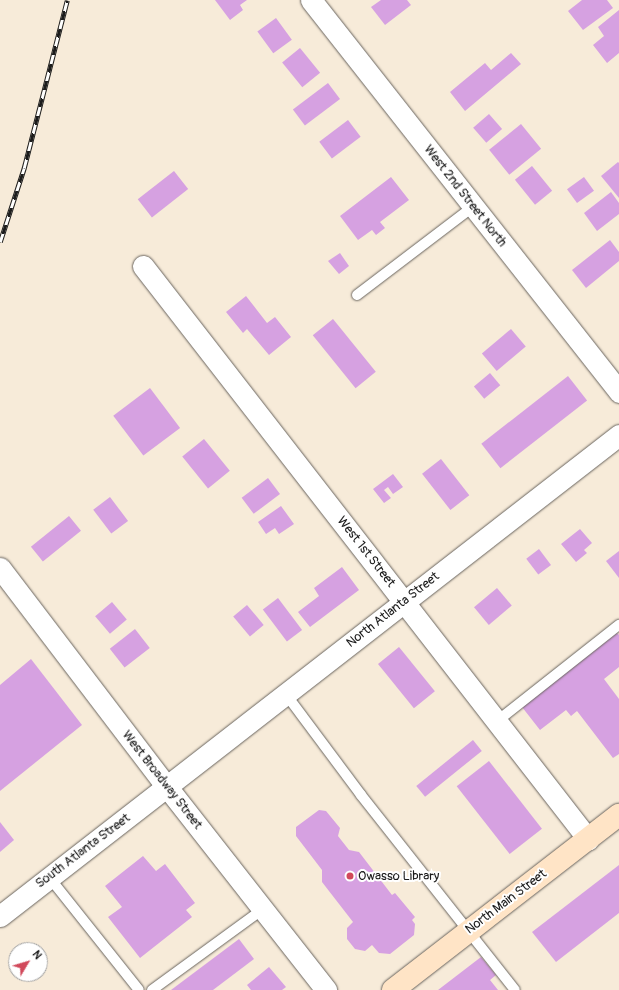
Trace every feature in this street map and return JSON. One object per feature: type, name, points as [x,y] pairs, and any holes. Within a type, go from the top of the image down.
[{"type":"main road","name":"North Main Street","points":[[393,990],[619,815]]},
{"type":"street","name":"West 2nd Street North","points":[[311,0],[619,392]]},
{"type":"street","name":"West 1st Street","points":[[143,266],[405,601],[496,722],[588,839]]},
{"type":"street","name":"North Atlanta Street","points":[[167,787],[285,693],[619,435]]},
{"type":"street","name":"West Broadway Street","points":[[0,568],[167,787],[326,990]]},
{"type":"street","name":"South Atlanta Street","points":[[0,916],[167,787]]},
{"type":"lane","points":[[357,295],[474,206]]},
{"type":"lane","points":[[496,722],[619,625]]},
{"type":"lane","points":[[285,693],[361,795],[515,990]]},
{"type":"lane","points":[[49,877],[139,990]]},
{"type":"lane","points":[[152,990],[263,909]]},
{"type":"building","points":[[215,0],[247,0],[240,5],[243,10],[230,20]]},
{"type":"building","points":[[381,0],[407,0],[411,5],[385,25],[371,7]]},
{"type":"building","points":[[582,0],[607,0],[613,8],[583,30],[568,11]]},
{"type":"building","points":[[619,10],[619,53],[607,63],[593,45],[604,36],[598,27]]},
{"type":"building","points":[[276,18],[292,40],[273,53],[257,32]]},
{"type":"building","points":[[300,48],[320,73],[302,87],[282,62]]},
{"type":"building","points":[[511,53],[521,64],[465,111],[450,92],[485,63],[491,70]]},
{"type":"building","points":[[328,83],[340,99],[305,125],[293,109]]},
{"type":"building","points":[[489,114],[502,129],[486,143],[473,128]]},
{"type":"building","points":[[348,120],[361,137],[332,158],[319,142]]},
{"type":"building","points":[[521,124],[541,149],[509,175],[489,150]]},
{"type":"building","points":[[618,162],[619,163],[619,198],[601,176]]},
{"type":"building","points":[[532,166],[552,191],[535,205],[515,180]]},
{"type":"building","points":[[174,171],[188,189],[152,217],[138,199]]},
{"type":"building","points":[[391,177],[409,200],[380,222],[385,228],[376,235],[372,230],[358,240],[340,216]]},
{"type":"building","points":[[584,177],[594,191],[577,203],[567,189]]},
{"type":"building","points":[[611,192],[619,203],[619,214],[597,231],[584,213]]},
{"type":"building","points":[[610,240],[619,252],[619,261],[586,288],[572,270]]},
{"type":"building","points":[[340,253],[349,266],[339,274],[328,261]]},
{"type":"building","points":[[246,296],[267,323],[275,317],[291,337],[269,355],[247,329],[243,333],[226,312]]},
{"type":"building","points":[[333,319],[376,372],[356,388],[313,335]]},
{"type":"building","points":[[511,329],[526,347],[497,371],[482,353]]},
{"type":"building","points":[[490,373],[500,385],[484,399],[474,386]]},
{"type":"building","points":[[568,376],[587,400],[500,468],[481,444]]},
{"type":"building","points":[[150,388],[180,428],[143,456],[113,416]]},
{"type":"building","points":[[204,439],[230,471],[208,488],[182,457]]},
{"type":"building","points":[[441,459],[469,495],[450,510],[422,474]]},
{"type":"building","points":[[393,474],[403,487],[393,494],[388,487],[384,490],[391,498],[384,503],[373,489]]},
{"type":"building","points":[[268,478],[280,494],[254,514],[242,498]]},
{"type":"building","points":[[110,497],[128,521],[111,534],[93,510]]},
{"type":"building","points":[[281,506],[294,524],[279,534],[275,528],[266,534],[258,522]]},
{"type":"building","points":[[69,516],[81,531],[43,562],[31,547]]},
{"type":"building","points":[[580,529],[592,543],[584,550],[587,553],[576,562],[561,544]]},
{"type":"building","points":[[539,549],[551,565],[538,575],[526,559]]},
{"type":"building","points":[[619,551],[619,578],[606,561]]},
{"type":"building","points":[[342,567],[359,590],[310,627],[298,612],[319,596],[314,588]]},
{"type":"building","points":[[497,588],[512,606],[489,625],[474,607]]},
{"type":"building","points":[[278,598],[302,630],[287,641],[263,609]]},
{"type":"building","points":[[112,602],[127,620],[110,634],[95,616]]},
{"type":"building","points":[[247,605],[264,625],[250,636],[233,617]]},
{"type":"building","points":[[135,629],[150,648],[125,668],[110,649]]},
{"type":"building","points":[[617,633],[619,635],[619,667],[604,679],[619,699],[619,754],[613,758],[577,711],[571,716],[566,710],[540,730],[522,707]]},
{"type":"building","points":[[399,647],[435,691],[414,708],[378,664]]},
{"type":"building","points":[[31,659],[82,725],[0,791],[0,685]]},
{"type":"building","points":[[473,740],[482,751],[425,797],[416,786]]},
{"type":"building","points":[[489,761],[542,829],[510,854],[457,786]]},
{"type":"building","name":"Owasso Library","points":[[319,810],[326,811],[340,828],[338,836],[349,850],[359,852],[392,895],[395,893],[415,917],[412,920],[415,924],[414,935],[390,954],[379,953],[372,945],[365,951],[355,949],[347,939],[347,928],[353,922],[322,882],[322,870],[296,836],[296,827]]},
{"type":"building","points":[[0,822],[14,840],[0,852]]},
{"type":"building","points":[[143,856],[156,871],[165,864],[195,903],[186,910],[192,917],[140,958],[108,917],[122,907],[105,886]]},
{"type":"building","points":[[619,865],[619,913],[556,962],[532,932]]},
{"type":"building","points":[[239,939],[254,959],[213,990],[171,990]]},
{"type":"building","points":[[481,957],[496,975],[490,980],[498,990],[438,990]]},
{"type":"building","points":[[269,967],[286,987],[282,990],[251,990],[247,985]]},
{"type":"railway","points":[[0,242],[24,168],[67,0]]},
{"type":"place","name":"Owasso Library","points":[[350,876]]}]
